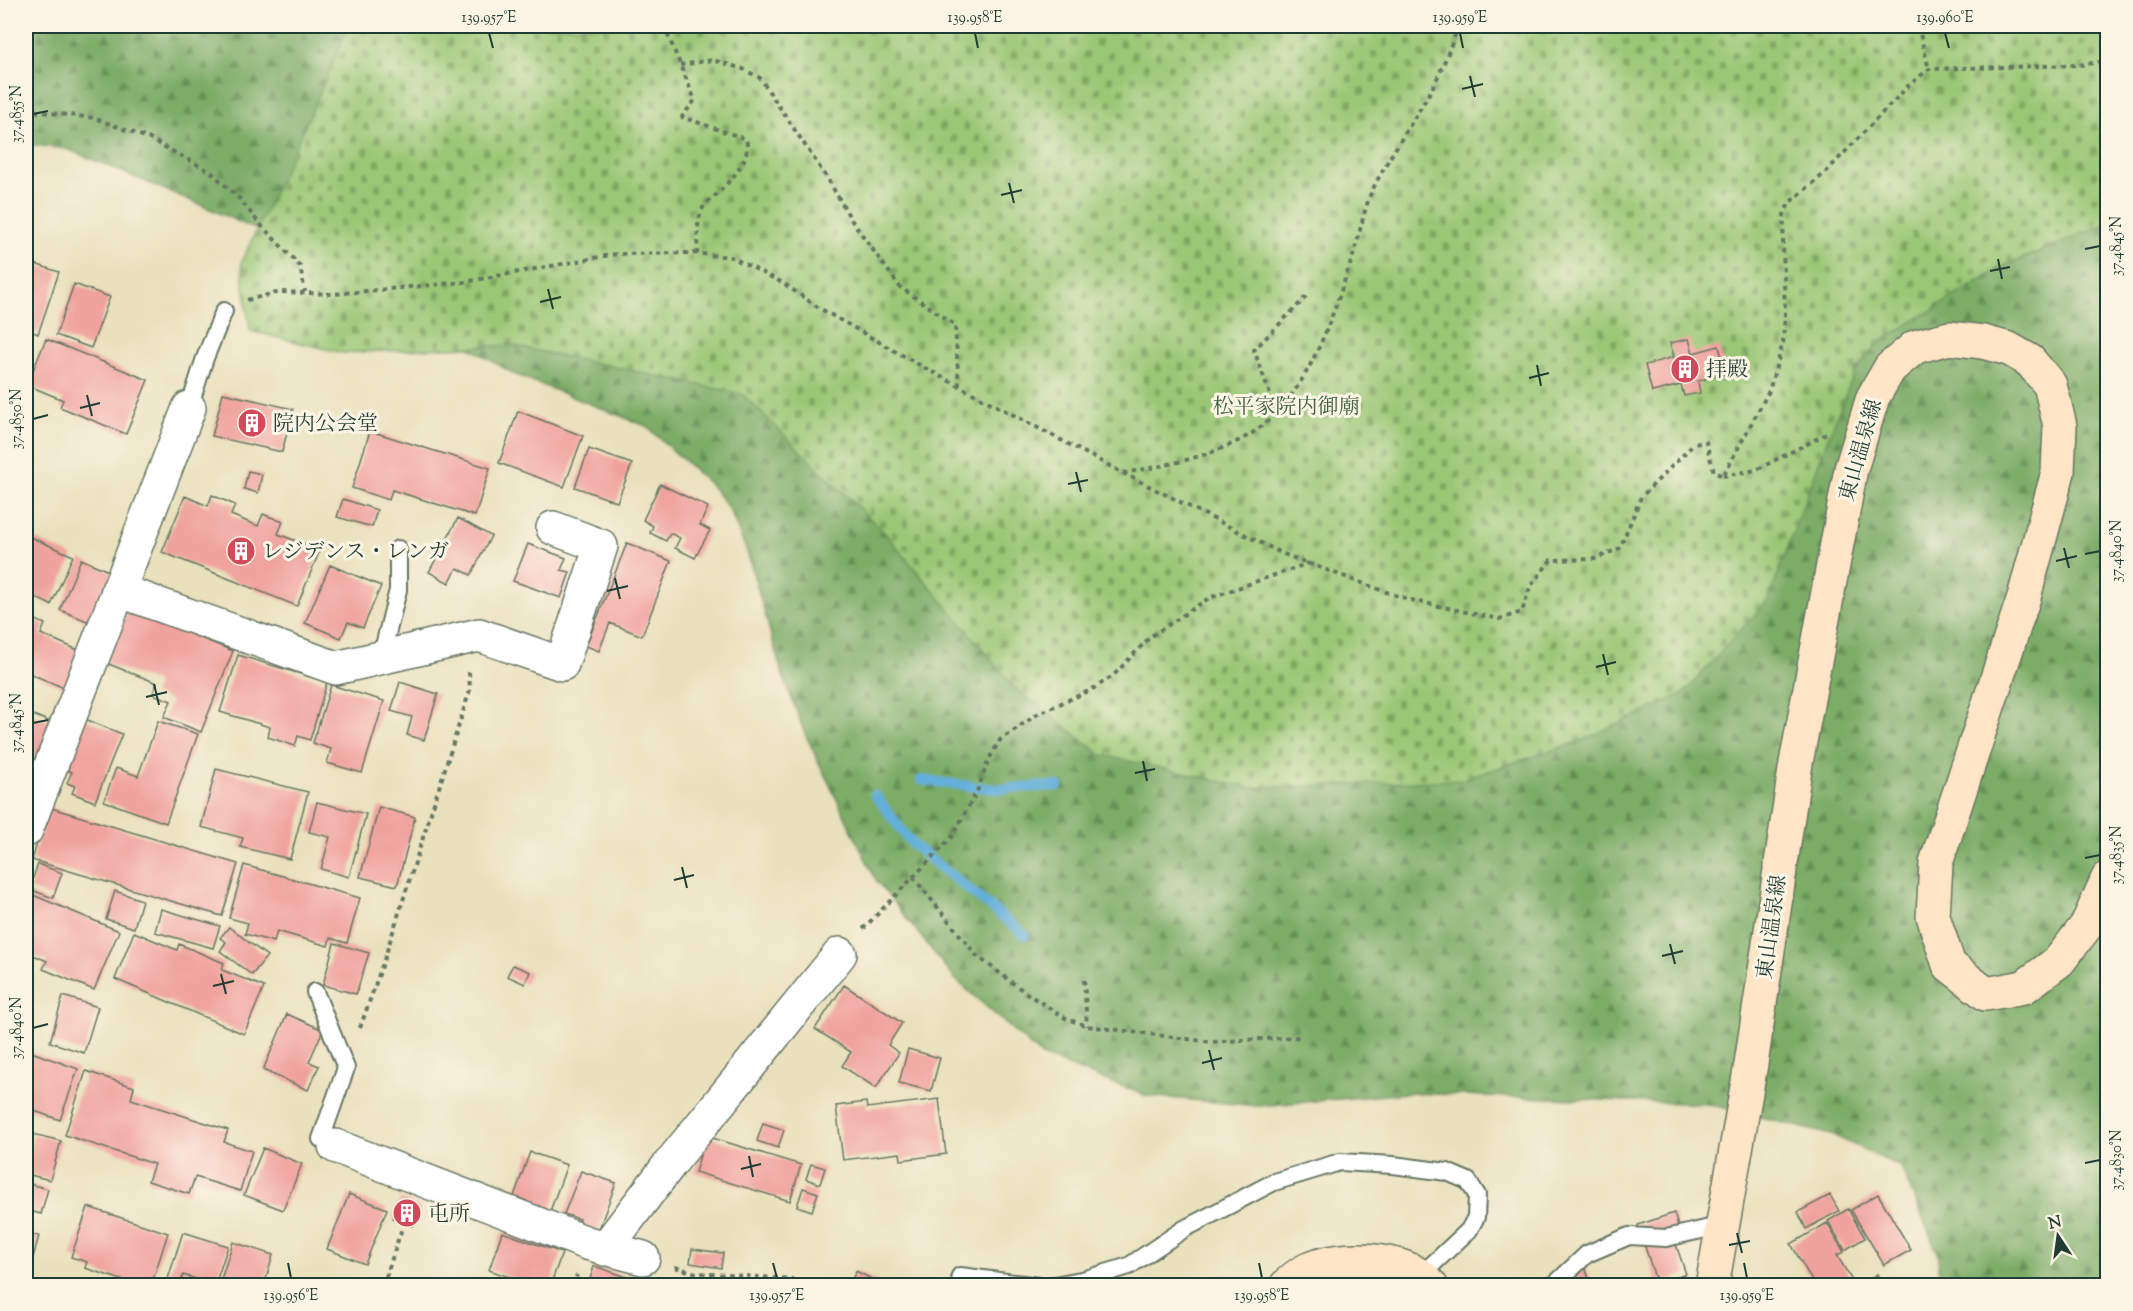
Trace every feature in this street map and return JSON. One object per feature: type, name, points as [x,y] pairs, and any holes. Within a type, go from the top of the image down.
[{"type":"main road","name":"東山温泉線","points":[[1712,1286],[1751,1064],[1796,763],[1851,469],[1873,397],[1890,368],[1915,347],[1949,338],[2009,348],[2030,362],[2050,386],[2060,426],[2058,472],[2024,597],[1936,862],[1933,916],[1949,965],[1986,994],[2024,987],[2059,962],[2087,925],[2108,878]]},
{"type":"main road","points":[[1286,1286],[1294,1278],[1316,1266],[1365,1260],[1387,1262],[1411,1271],[1426,1281]]},
{"type":"street","points":[[26,830],[32,794],[118,590],[189,408]]},
{"type":"street","points":[[118,590],[336,668],[479,635],[562,664],[601,546],[553,528]]},
{"type":"street","points":[[605,1249],[669,1165],[840,954]]},
{"type":"street","points":[[335,1146],[605,1249],[643,1258]]},
{"type":"lane","points":[[189,408],[224,310]]},
{"type":"lane","points":[[381,658],[398,590],[398,549]]},
{"type":"lane","points":[[315,992],[346,1068],[321,1138],[335,1146]]},
{"type":"lane","points":[[1049,1286],[1086,1279],[1129,1266],[1184,1228],[1274,1182],[1340,1162],[1393,1165],[1447,1172],[1468,1181],[1477,1195],[1476,1217],[1469,1230],[1426,1281]]},
{"type":"lane","points":[[1552,1286],[1587,1254],[1629,1236],[1666,1238],[1722,1225]]},
{"type":"lane","points":[[960,1276],[1039,1286]]},
{"type":"path","points":[[664,26],[695,100],[682,117],[746,139],[748,146],[744,160],[736,172],[703,207],[698,230],[697,254]]},
{"type":"path","points":[[1123,473],[1162,466],[1241,440],[1260,427],[1288,399],[1306,372],[1329,325],[1359,240],[1371,193],[1434,86],[1459,26]]},
{"type":"path","points":[[1918,26],[1929,69]]},
{"type":"path","points":[[680,65],[713,60],[743,69],[760,78],[829,181],[852,221],[900,287],[955,325],[958,386]]},
{"type":"path","points":[[1723,476],[1769,391],[1784,343],[1783,225],[1789,203],[1824,174],[1908,86],[1929,69],[2079,65],[2108,61]]},
{"type":"path","points":[[26,112],[94,118],[148,138],[211,172],[238,197],[300,266],[305,292]]},
{"type":"path","points":[[224,310],[249,299],[280,292],[334,294],[465,282],[616,254],[697,254],[731,257],[773,278],[819,308],[958,386],[1283,554],[1389,593],[1499,619],[1522,612],[1530,586],[1551,560],[1595,559],[1620,548],[1641,497],[1694,444],[1706,442],[1714,472],[1723,476],[1756,470],[1830,431]]},
{"type":"path","points":[[1276,411],[1254,350],[1307,296]]},
{"type":"path","points":[[840,954],[952,837],[978,789],[988,761],[1000,740],[1039,713],[1091,690],[1113,676],[1150,636],[1209,598],[1309,563]]},
{"type":"path","points":[[346,1068],[384,960],[470,690],[468,638]]},
{"type":"path","points":[[913,877],[977,956],[1029,995],[1067,1019],[1087,1026],[1211,1042],[1299,1037]]},
{"type":"path","points":[[1084,980],[1087,1026]]},
{"type":"path","points":[[383,1286],[402,1228]]},
{"type":"path","points":[[643,1258],[696,1273],[793,1279]]},
{"type":"green space","points":[[26,26],[2107,26],[2107,1285],[1941,1285],[1937,1251],[1901,1167],[1835,1136],[1709,1104],[1408,1093],[1258,1106],[1147,1096],[1042,1056],[954,978],[876,880],[806,736],[782,673],[747,552],[729,509],[711,485],[646,426],[514,374],[318,257],[67,149],[26,144]]},
{"type":"green space","name":"松平家院内御廟","points":[[349,26],[2107,26],[2107,224],[2002,267],[1878,343],[1855,372],[1826,443],[1769,599],[1683,694],[1581,741],[1461,780],[1251,788],[1102,755],[1015,688],[885,533],[742,394],[510,345],[343,353],[250,331],[241,263]]},
{"type":"building","points":[[26,261],[59,272],[38,334],[26,329]]},
{"type":"building","points":[[74,284],[110,297],[91,348],[56,335]]},
{"type":"building","points":[[46,339],[148,380],[126,434],[60,407],[63,400],[27,385]]},
{"type":"building","name":"拝殿","points":[[1689,339],[1693,353],[1719,346],[1726,374],[1698,381],[1700,393],[1684,396],[1681,385],[1652,392],[1645,365],[1674,357],[1670,343]]},
{"type":"building","name":"院内公会堂","points":[[223,393],[293,409],[282,452],[212,436]]},
{"type":"building","points":[[518,411],[583,436],[564,487],[499,463]]},
{"type":"building","points":[[370,431],[490,468],[475,516],[392,490],[389,500],[352,488]]},
{"type":"building","points":[[589,449],[632,464],[617,502],[575,487]]},
{"type":"building","points":[[248,471],[262,474],[258,493],[244,489]]},
{"type":"building","points":[[660,484],[708,507],[700,525],[710,530],[695,558],[675,548],[680,538],[670,533],[666,541],[650,533],[653,526],[643,520]]},
{"type":"building","name":"レジデンス・レンガ","points":[[212,495],[235,505],[231,515],[258,526],[263,514],[283,522],[278,534],[320,550],[297,606],[162,552],[185,496],[208,506]]},
{"type":"building","points":[[343,499],[377,510],[372,527],[337,517]]},
{"type":"building","points":[[458,518],[491,536],[471,575],[457,568],[449,583],[429,572]]},
{"type":"building","points":[[26,535],[73,556],[51,605],[26,593]]},
{"type":"building","points":[[627,543],[671,561],[642,636],[610,623],[599,651],[586,646]]},
{"type":"building","points":[[528,544],[566,558],[561,570],[570,572],[561,598],[513,581]]},
{"type":"building","points":[[81,559],[113,573],[92,623],[60,610]]},
{"type":"building","points":[[330,565],[381,586],[363,628],[348,622],[341,638],[305,623]]},
{"type":"building","points":[[127,609],[233,651],[201,732],[164,717],[171,701],[153,694],[157,683],[106,663]]},
{"type":"building","points":[[26,616],[45,624],[41,634],[85,653],[69,690],[26,672]]},
{"type":"building","points":[[238,655],[327,682],[310,740],[298,736],[295,746],[268,737],[270,727],[220,712]]},
{"type":"building","points":[[400,682],[438,694],[424,740],[407,735],[412,717],[391,711]]},
{"type":"building","points":[[331,685],[384,701],[362,773],[327,763],[331,749],[313,743]]},
{"type":"building","points":[[26,712],[53,723],[31,777],[26,775]]},
{"type":"building","points":[[85,719],[122,734],[95,802],[72,793],[75,786],[67,783],[72,772],[65,769]]},
{"type":"building","points":[[158,721],[198,734],[166,823],[104,801],[116,768],[138,776]]},
{"type":"building","points":[[216,769],[308,792],[290,859],[240,847],[243,838],[201,827]]},
{"type":"building","points":[[317,802],[366,814],[349,877],[321,869],[330,837],[309,832]]},
{"type":"building","points":[[48,807],[238,864],[222,916],[32,860]]},
{"type":"building","points":[[379,807],[415,817],[397,886],[360,877]]},
{"type":"building","points":[[38,864],[62,873],[53,898],[29,889]]},
{"type":"building","points":[[244,865],[360,898],[347,943],[330,938],[328,946],[277,931],[274,942],[245,934],[248,923],[229,918]]},
{"type":"building","points":[[115,891],[142,900],[134,928],[106,919]]},
{"type":"building","points":[[26,892],[119,931],[94,990],[43,969],[47,961],[26,952]]},
{"type":"building","points":[[161,909],[220,926],[213,948],[155,932]]},
{"type":"building","points":[[229,927],[267,956],[252,975],[220,951],[226,942],[220,938]]},
{"type":"building","points":[[134,932],[177,950],[179,944],[224,963],[222,970],[264,987],[244,1034],[115,979]]},
{"type":"building","points":[[334,943],[369,953],[356,994],[323,985]]},
{"type":"building","points":[[513,965],[530,972],[525,984],[507,976]]},
{"type":"building","points":[[844,985],[902,1023],[888,1045],[899,1053],[876,1088],[842,1066],[851,1052],[815,1029]]},
{"type":"building","points":[[63,996],[98,1007],[84,1053],[50,1042]]},
{"type":"building","points":[[287,1014],[323,1030],[309,1062],[319,1066],[308,1090],[263,1070]]},
{"type":"building","points":[[908,1049],[940,1058],[931,1091],[899,1083]]},
{"type":"building","points":[[26,1050],[78,1069],[60,1120],[26,1108]]},
{"type":"building","points":[[86,1071],[134,1087],[131,1099],[228,1130],[224,1142],[252,1151],[240,1191],[195,1177],[189,1194],[148,1181],[154,1164],[65,1135]]},
{"type":"building","points":[[939,1099],[946,1154],[901,1160],[900,1153],[843,1160],[836,1106],[866,1102],[867,1108]]},
{"type":"building","points":[[763,1123],[784,1130],[778,1148],[757,1141]]},
{"type":"building","points":[[33,1134],[61,1141],[50,1180],[26,1174],[26,1160]]},
{"type":"building","points":[[706,1136],[801,1165],[790,1201],[695,1172]]},
{"type":"building","points":[[263,1148],[302,1164],[283,1210],[244,1195]]},
{"type":"building","points":[[530,1152],[567,1165],[549,1214],[524,1205],[526,1201],[514,1196]]},
{"type":"building","points":[[811,1164],[825,1168],[820,1184],[806,1179]]},
{"type":"building","points":[[581,1171],[616,1183],[597,1234],[576,1226],[579,1219],[564,1214]]},
{"type":"building","points":[[26,1183],[48,1189],[41,1214],[26,1210]]},
{"type":"building","points":[[803,1188],[818,1193],[812,1211],[797,1206]]},
{"type":"building","points":[[349,1194],[387,1209],[365,1264],[327,1249]]},
{"type":"building","points":[[1878,1194],[1911,1250],[1884,1265],[1851,1210]]},
{"type":"building","points":[[1830,1195],[1839,1211],[1806,1229],[1798,1212]]},
{"type":"building","name":"屯所","points":[[400,1199],[420,1207],[413,1226],[393,1218]]},
{"type":"building","points":[[88,1207],[168,1233],[151,1286],[140,1286],[85,1268],[87,1262],[71,1257]]},
{"type":"building","points":[[1848,1209],[1865,1238],[1845,1250],[1828,1221]]},
{"type":"building","points":[[1674,1213],[1680,1233],[1673,1236],[1686,1274],[1657,1284],[1638,1225]]},
{"type":"building","points":[[1827,1223],[1844,1252],[1837,1255],[1855,1286],[1815,1286],[1791,1244]]},
{"type":"building","points":[[183,1232],[228,1246],[215,1285],[183,1275],[180,1286],[167,1282]]},
{"type":"building","points":[[502,1232],[562,1253],[550,1286],[536,1286],[489,1270]]},
{"type":"building","points":[[26,1233],[39,1236],[29,1272],[26,1271]]},
{"type":"building","points":[[233,1242],[273,1255],[264,1286],[219,1286]]},
{"type":"building","points":[[692,1249],[723,1253],[721,1268],[690,1263]]},
{"type":"building","points":[[1584,1265],[1592,1286],[1581,1286],[1574,1268]]},
{"type":"building","points":[[594,1266],[642,1282],[641,1286],[588,1286]]},
{"type":"building","points":[[856,1271],[885,1286],[849,1286]]},
{"type":"building","points":[[1877,1274],[1884,1286],[1869,1286],[1866,1281]]},
{"type":"waterway","points":[[921,780],[995,789],[1058,786]]},
{"type":"waterway","points":[[875,795],[912,844],[1025,935]]},
{"type":"place","name":"拝殿","points":[[1685,369]]},
{"type":"place","name":"院内公会堂","points":[[252,423]]},
{"type":"place","name":"レジデンス・レンガ","points":[[241,551]]},
{"type":"place","name":"屯所","points":[[407,1213]]}]
